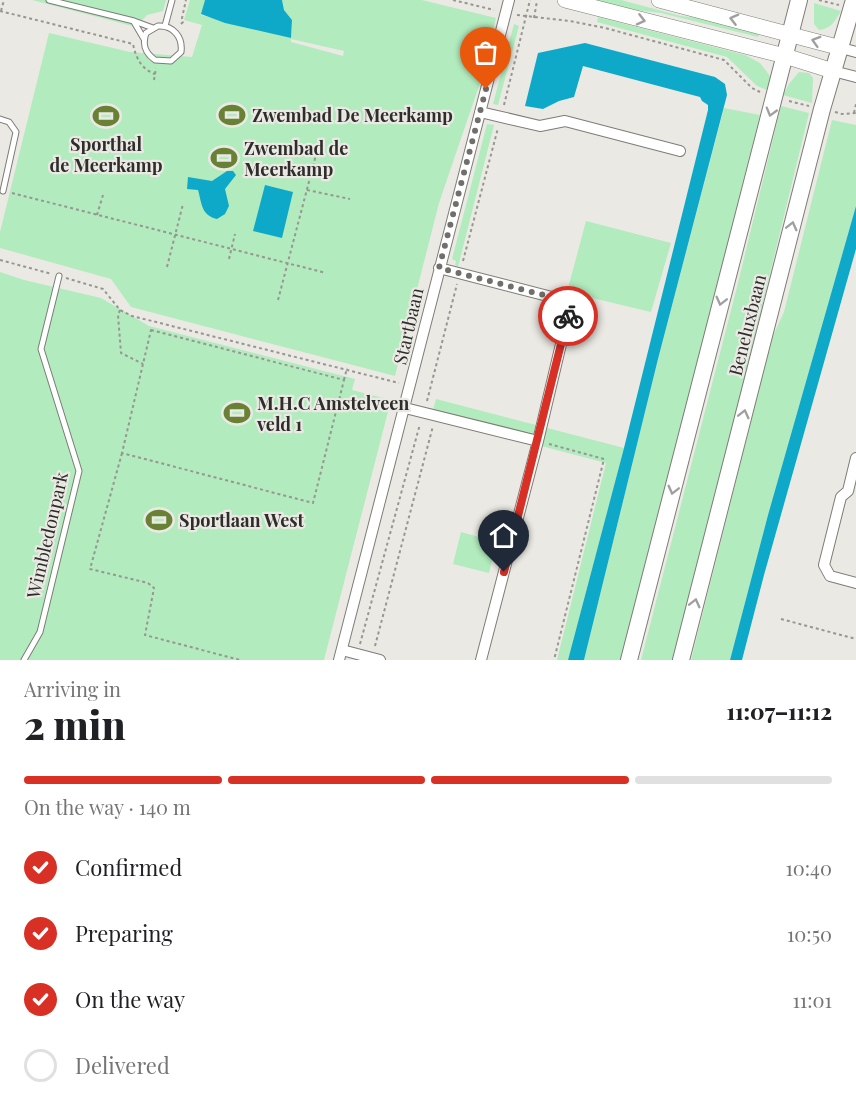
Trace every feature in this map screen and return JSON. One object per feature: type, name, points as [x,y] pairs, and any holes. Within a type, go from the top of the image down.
[{"type":"main road","name":"Beneluxbaan","points":[[629,660],[800,0]]},
{"type":"main road","name":"Beneluxbaan","points":[[681,660],[822,109],[834,71],[848,50],[854,0]]},
{"type":"street","name":"Startbaan","points":[[340,655],[509,0]]},
{"type":"street","points":[[565,0],[785,56],[856,77]]},
{"type":"street","points":[[659,0],[791,33],[848,50]]},
{"type":"street","points":[[480,112],[540,126],[565,121],[680,151]]},
{"type":"street","points":[[439,268],[571,302],[538,441],[481,660]]},
{"type":"street","points":[[405,408],[538,441]]},
{"type":"street","points":[[856,459],[852,492],[841,497],[824,565],[830,576],[856,583]]},
{"type":"street","points":[[340,655],[357,654],[376,659]]},
{"type":"lane","points":[[49,0],[134,21],[153,28]]},
{"type":"lane","points":[[165,26],[172,0]]},
{"type":"lane","points":[[134,21],[144,39],[146,51],[150,57],[158,61],[171,61],[181,52],[181,41],[178,35],[174,30],[165,26],[153,28],[146,33],[144,39]]},
{"type":"lane","points":[[0,119],[9,122],[16,132],[3,191]]},
{"type":"lane","name":"Wimbledonpark","points":[[24,660],[40,632],[79,471],[41,350],[59,276]]},
{"type":"path","points":[[4,0],[0,11],[133,44],[139,63],[147,71],[155,74]]},
{"type":"path","points":[[183,22],[186,0]]},
{"type":"path","points":[[453,0],[525,17],[570,21],[604,28],[724,60],[752,88],[775,98],[842,114],[855,113],[856,104]]},
{"type":"path","points":[[475,6],[477,0]]},
{"type":"path","points":[[357,654],[409,459],[424,412],[530,0]]},
{"type":"path","points":[[534,18],[537,1]]},
{"type":"path","points":[[154,80],[158,61]]},
{"type":"path","points":[[279,300],[317,152]]},
{"type":"path","points":[[307,190],[350,199]]},
{"type":"path","points":[[3,191],[326,273]]},
{"type":"path","points":[[97,215],[103,195]]},
{"type":"path","points":[[167,267],[183,204]]},
{"type":"path","points":[[229,259],[235,234]]},
{"type":"path","points":[[0,260],[103,289],[120,310],[132,316],[347,368],[411,386]]},
{"type":"path","points":[[120,310],[118,315],[121,353],[143,364]]},
{"type":"path","points":[[240,660],[145,635],[154,588],[148,583],[90,569],[122,453],[152,330],[344,380]]},
{"type":"path","points":[[122,453],[313,503],[347,368]]},
{"type":"path","points":[[376,659],[436,415]]},
{"type":"path","points":[[538,441],[604,459],[554,660]]},
{"type":"path","points":[[781,619],[856,639]]},
{"type":"green space","points":[[32,0],[166,0],[163,11],[147,15],[136,27]]},
{"type":"green space","name":"Zwembad de Meerkamp","points":[[190,0],[205,0],[201,15],[291,38],[292,20],[284,10],[282,0],[422,0],[496,18],[481,80],[439,203],[395,376],[131,307],[111,279],[0,248],[0,232],[49,33],[130,52],[192,57],[202,25],[184,20]],"holes":[[[291,39],[344,51],[343,56],[291,42]]]},
{"type":"green space","points":[[592,0],[621,0],[681,16],[717,20],[760,30],[758,37],[661,13],[620,8]]},
{"type":"green space","points":[[814,3],[841,11],[830,26],[819,30],[814,24]]},
{"type":"green space","points":[[598,17],[745,55],[760,63],[770,76],[770,91],[757,86],[727,57],[597,22]]},
{"type":"green space","points":[[514,24],[519,26],[498,105],[493,104]]},
{"type":"green space","points":[[799,72],[809,73],[813,78],[812,103],[783,95]]},
{"type":"green space","points":[[781,106],[809,113],[688,611],[675,660],[641,660],[737,287]]},
{"type":"green space","points":[[724,108],[760,115],[623,660],[584,660],[658,359]]},
{"type":"green space","points":[[832,120],[856,125],[856,206],[768,515],[730,660],[691,660],[772,338],[784,312]]},
{"type":"green space","points":[[487,124],[494,125],[458,267],[455,265],[456,261],[452,259]]},
{"type":"green space","points":[[586,221],[671,243],[651,312],[567,292]]},
{"type":"green space","name":"Sportlaan West","points":[[0,272],[101,298],[149,326],[355,379],[352,390],[391,400],[324,660],[0,660]]},
{"type":"green space","points":[[436,399],[624,448],[568,660],[557,660],[606,463],[431,417]]},
{"type":"green space","points":[[461,532],[497,542],[489,573],[453,564]]},
{"type":"water","points":[[205,0],[282,0],[284,10],[292,20],[291,38],[225,23],[201,14]]},
{"type":"water","points":[[585,43],[715,77],[725,84],[727,95],[658,359],[584,660],[568,660],[624,448],[708,110],[708,105],[700,97],[583,66],[574,97],[543,109],[525,106],[538,53]]},
{"type":"water","points":[[227,171],[233,171],[236,175],[225,189],[229,206],[225,214],[217,219],[205,212],[198,190],[187,189],[188,177],[212,181]]},
{"type":"water","points":[[265,185],[293,192],[282,238],[253,231]]},
{"type":"water","points":[[856,206],[856,249],[742,660],[730,660],[768,515]]},
{"type":"way so far","points":[[486,89],[439,268],[571,302],[568,316]]},
{"type":"place","name":"Zwembad De Meerkamp","points":[[232,115]]},
{"type":"place","name":"Sporthal de Meerkamp","points":[[106,116]]},
{"type":"place","name":"Zwembad de Meerkamp","points":[[224,158]]},
{"type":"place","name":"M.H.C Amstelveen veld 1","points":[[237,413]]},
{"type":"place","name":"Sportlaan West","points":[[159,520]]},
{"type":"route","points":[[504,572],[568,316]]}]
